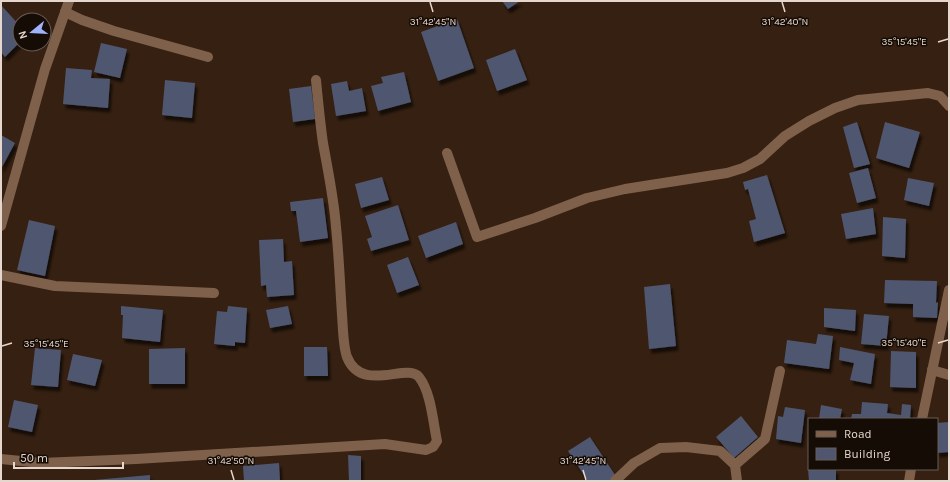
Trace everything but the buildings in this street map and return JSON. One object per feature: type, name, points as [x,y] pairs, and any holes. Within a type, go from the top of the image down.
[{"type":"street","points":[[1,226],[45,69],[69,1]]},
{"type":"street","points":[[65,12],[82,20],[114,31],[208,57]]},
{"type":"street","points":[[1,459],[41,463],[136,459],[385,444],[426,450],[433,447],[437,441],[426,387],[418,376],[409,373],[378,376],[366,374],[353,367],[346,355],[336,226],[323,142],[316,80]]},
{"type":"street","points":[[447,153],[477,237],[535,218],[587,198],[625,189],[672,183],[727,173],[744,168],[760,159],[785,136],[808,121],[858,100],[928,93],[940,96],[949,106]]},
{"type":"street","points":[[1,275],[55,286],[214,293]]},
{"type":"street","points":[[922,418],[949,290]]},
{"type":"street","points":[[932,370],[949,375]]},
{"type":"street","points":[[735,465],[764,439],[780,371]]},
{"type":"street","points":[[615,481],[634,463],[660,448],[686,447],[720,451],[735,465],[737,481]]},
{"type":"street","points":[[909,481],[911,470]]}]
